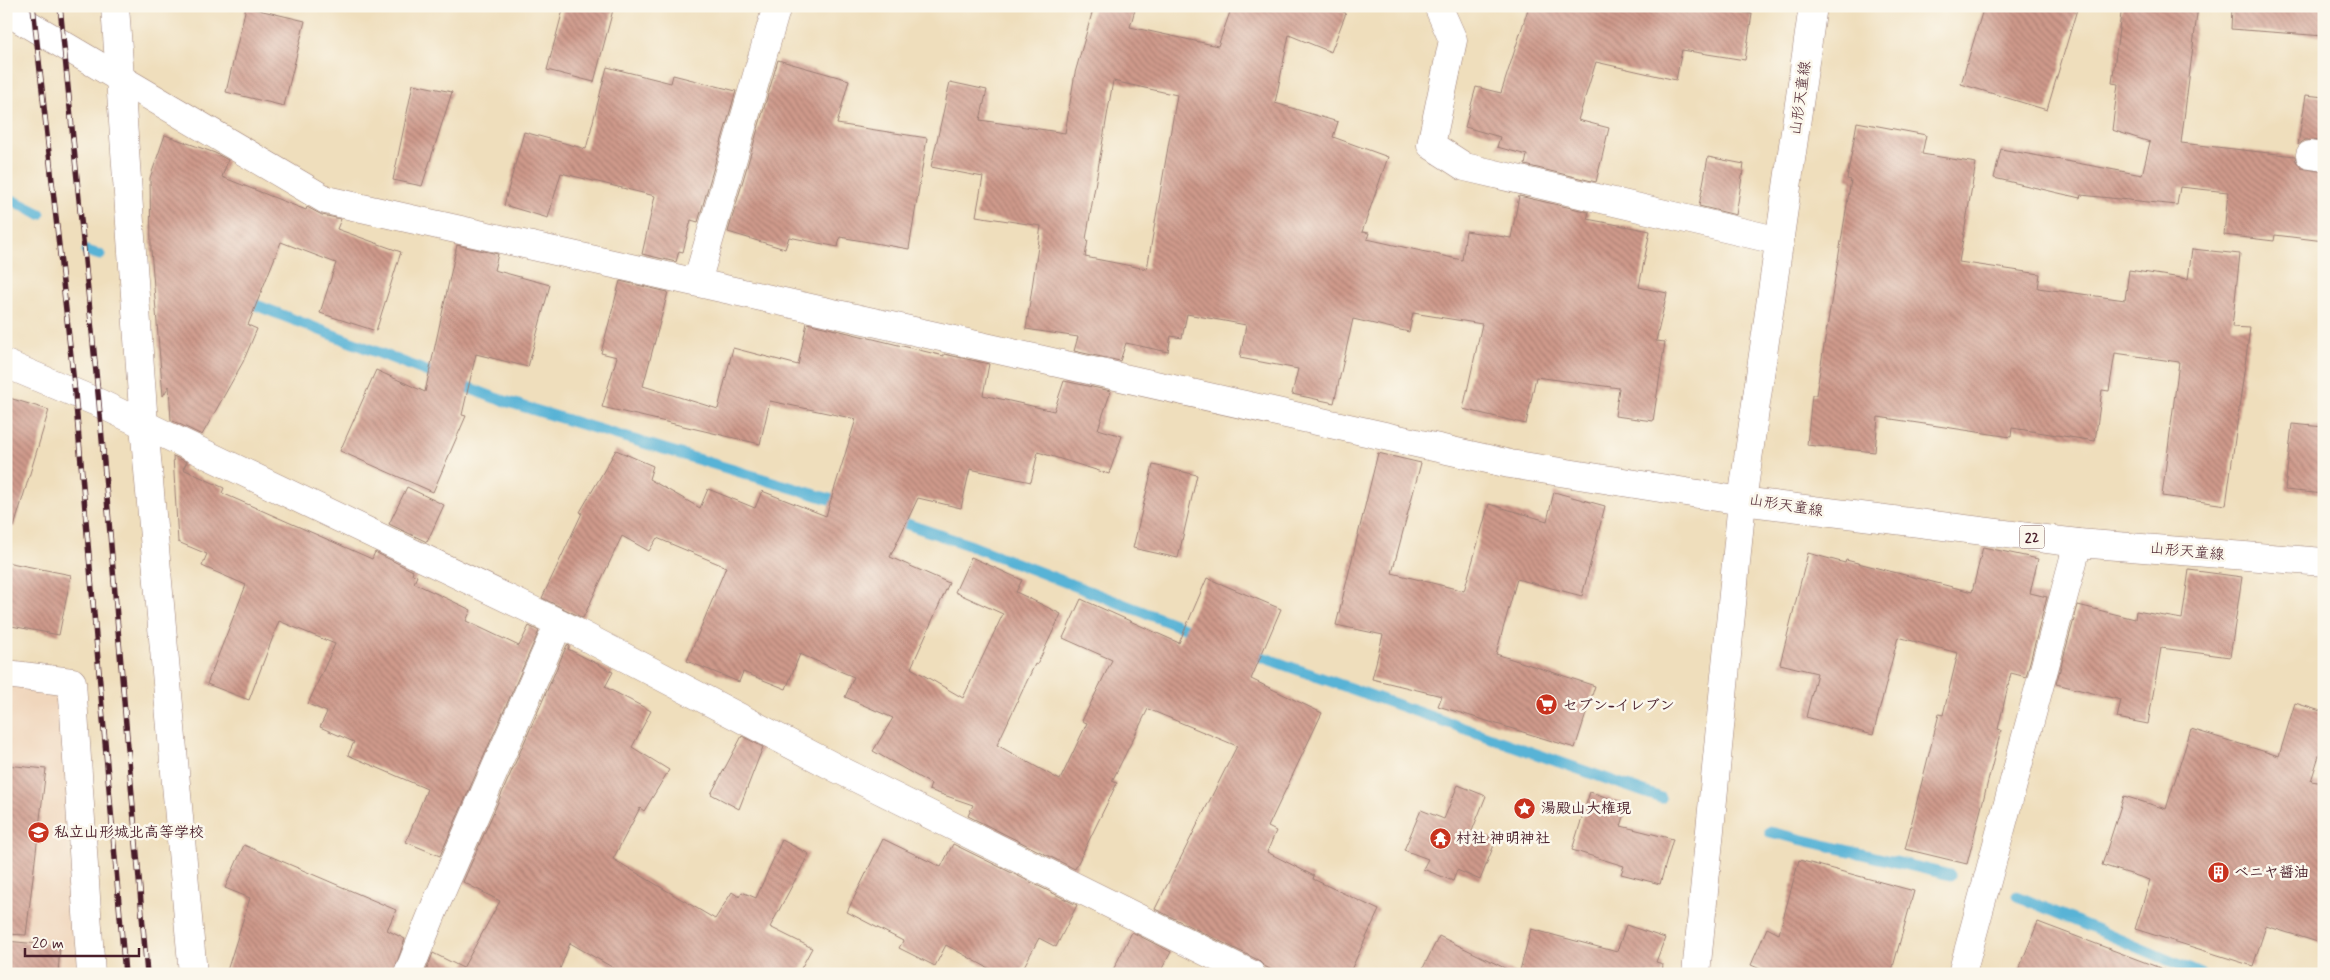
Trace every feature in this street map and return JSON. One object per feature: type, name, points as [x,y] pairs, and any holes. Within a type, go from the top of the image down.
[{"type":"main road","points":[[115,6],[144,425],[192,974]]},
{"type":"main road","points":[[697,282],[777,6]]},
{"type":"main road","points":[[1438,6],[1453,40],[1431,145],[1465,168],[1780,241]]},
{"type":"main road","name":"山形天童線","points":[[1813,6],[1742,501],[2078,543],[2324,562]]},
{"type":"main road","points":[[6,11],[326,200],[1510,464],[1742,501],[1696,974]]},
{"type":"main road","points":[[6,364],[99,403],[559,623],[838,769],[1251,974]]},
{"type":"main road","points":[[1962,974],[2078,543]]},
{"type":"main road","points":[[408,974],[436,904],[559,623]]},
{"type":"main road","points":[[6,674],[72,682],[91,974]]},
{"type":"shaded area","name":"私立山形城北高等学校","points":[[6,684],[60,691],[78,974],[6,974]]},
{"type":"building","points":[[564,6],[614,6],[594,82],[547,70]]},
{"type":"building","points":[[1094,6],[1136,6],[1130,27],[1218,46],[1230,12],[1220,8],[1221,6],[1328,6],[1346,13],[1331,52],[1289,35],[1275,103],[1338,122],[1333,137],[1388,157],[1362,232],[1369,233],[1367,239],[1462,260],[1466,231],[1511,238],[1519,196],[1589,212],[1587,219],[1650,231],[1639,287],[1667,293],[1656,341],[1665,342],[1653,421],[1615,416],[1619,388],[1536,377],[1526,424],[1463,409],[1482,324],[1413,313],[1409,332],[1353,319],[1334,403],[1292,394],[1298,369],[1240,358],[1246,325],[1187,314],[1182,338],[1171,336],[1168,352],[1126,343],[1120,361],[1074,351],[1078,337],[1026,329],[1041,226],[976,216],[983,177],[931,167],[950,82],[987,90],[980,120],[1065,133],[1075,73]],"holes":[[[1113,81],[1177,95],[1147,269],[1085,257],[1088,240],[1086,239]]]},
{"type":"building","points":[[1529,6],[1704,6],[1752,14],[1745,60],[1682,50],[1676,80],[1596,62],[1578,120],[1609,128],[1596,182],[1525,165],[1527,155],[1497,147],[1500,137],[1465,127],[1476,87],[1501,93]]},
{"type":"building","points":[[1984,6],[2078,6],[2047,110],[1961,84]]},
{"type":"building","points":[[2122,6],[2198,6],[2181,143],[2295,156],[2301,168],[2324,172],[2324,241],[2275,235],[2274,241],[2224,235],[2228,192],[2180,187],[2177,205],[2081,195],[2080,198],[1994,178],[2001,149],[2142,175],[2150,142],[2112,130],[2118,84],[2112,83]]},
{"type":"building","points":[[2232,6],[2324,6],[2324,36],[2231,29]]},
{"type":"building","points":[[246,7],[305,21],[284,106],[226,92]]},
{"type":"building","points":[[778,60],[849,80],[837,124],[927,138],[909,249],[840,237],[838,247],[789,237],[785,249],[728,232]]},
{"type":"building","points":[[607,67],[671,83],[673,75],[736,91],[698,222],[691,220],[683,252],[679,251],[676,262],[642,254],[655,196],[561,173],[548,218],[504,205],[524,132],[586,149]]},
{"type":"building","points":[[413,84],[452,92],[422,186],[393,180]]},
{"type":"building","points":[[2306,95],[2324,97],[2324,141],[2305,140],[2298,145]]},
{"type":"building","points":[[1857,122],[1926,135],[1922,154],[1976,163],[1959,262],[2040,274],[2038,288],[2125,300],[2129,270],[2188,279],[2192,249],[2240,254],[2232,327],[2250,328],[2226,505],[2162,496],[2179,362],[2115,353],[2109,391],[2102,390],[2095,441],[2012,428],[2011,437],[1878,417],[1875,452],[1807,445],[1812,395],[1816,395],[1851,180],[1847,179]]},
{"type":"building","points":[[165,135],[215,153],[228,160],[222,177],[306,210],[307,207],[322,215],[341,219],[337,229],[401,252],[376,331],[320,313],[336,263],[281,242],[248,325],[257,329],[243,362],[202,435],[171,420],[169,386],[163,396],[151,250],[150,178]]},
{"type":"building","points":[[1708,157],[1744,164],[1736,215],[1699,206]]},
{"type":"building","points":[[457,245],[498,254],[494,270],[550,285],[528,367],[476,354],[462,415],[466,416],[433,492],[340,451],[376,370],[425,392]]},
{"type":"building","points":[[620,281],[668,292],[643,386],[718,409],[733,348],[798,365],[807,323],[944,356],[944,354],[989,364],[983,395],[1054,411],[1064,381],[1111,391],[1098,429],[1122,436],[1109,474],[1038,452],[1031,482],[970,469],[961,508],[918,498],[890,557],[949,583],[911,668],[963,698],[1003,614],[955,592],[971,557],[1022,580],[1016,592],[1061,614],[997,745],[1060,780],[1087,723],[1082,721],[1112,660],[1063,638],[1081,599],[1179,643],[1207,578],[1281,609],[1251,679],[1322,713],[1268,827],[1276,831],[1267,852],[1314,876],[1313,879],[1379,910],[1349,974],[1280,974],[1264,966],[1258,960],[1155,909],[1237,746],[1148,709],[1112,781],[1117,783],[1075,869],[968,816],[973,805],[929,790],[931,784],[873,751],[893,718],[845,697],[854,677],[800,654],[786,689],[743,672],[739,682],[687,661],[726,567],[657,538],[649,551],[622,536],[583,618],[542,598],[582,513],[580,512],[616,450],[653,466],[649,479],[700,508],[708,489],[755,508],[762,491],[826,516],[856,419],[770,401],[760,444],[602,407],[617,357],[601,353]]},
{"type":"building","points":[[6,397],[49,410],[14,527],[6,526]]},
{"type":"building","points":[[2292,424],[2324,427],[2324,494],[2285,490]]},
{"type":"building","points":[[1378,453],[1421,463],[1392,573],[1464,591],[1489,504],[1547,521],[1554,492],[1605,506],[1582,596],[1517,579],[1496,654],[1595,686],[1575,748],[1438,706],[1442,696],[1372,679],[1383,635],[1336,625]]},
{"type":"building","points":[[173,456],[187,462],[183,469],[224,488],[222,493],[372,559],[375,552],[413,571],[412,574],[417,576],[414,583],[471,610],[466,621],[519,646],[529,626],[539,631],[440,856],[406,842],[427,789],[348,755],[354,742],[320,727],[327,712],[308,704],[335,644],[279,621],[249,700],[207,684],[246,585],[202,566],[207,554],[178,542]]},
{"type":"building","points":[[1153,465],[1197,475],[1178,558],[1133,548]]},
{"type":"building","points":[[407,487],[444,505],[427,542],[389,524]]},
{"type":"building","points":[[1983,547],[2038,559],[2030,593],[2047,597],[2026,677],[2011,673],[1998,729],[2001,730],[1967,864],[1905,849],[1939,714],[1943,715],[1958,653],[1898,637],[1873,735],[1806,717],[1817,673],[1780,664],[1808,553],[1845,563],[1846,560],[1972,592]]},
{"type":"building","points":[[6,562],[71,575],[59,635],[6,625]]},
{"type":"building","points":[[2189,570],[2242,577],[2230,657],[2161,648],[2148,724],[2117,718],[2121,700],[2056,684],[2078,605],[2135,619],[2136,611],[2182,619]]},
{"type":"building","points":[[567,645],[570,646],[568,649],[613,672],[605,687],[651,711],[632,747],[669,770],[644,811],[640,808],[613,859],[715,919],[732,892],[739,897],[742,892],[756,898],[782,840],[809,854],[770,927],[812,948],[798,974],[624,974],[570,943],[558,974],[425,974],[433,953],[463,968],[500,901],[463,882]]},
{"type":"building","name":"ベニヤ醤油","points":[[2295,703],[2324,712],[2324,740],[2311,781],[2324,783],[2324,944],[2266,926],[2253,966],[2135,929],[2150,880],[2102,865],[2124,796],[2166,809],[2191,729],[2279,756]]},
{"type":"building","points":[[742,736],[763,747],[739,809],[711,794]]},
{"type":"building","points":[[6,765],[46,769],[26,935],[6,934]]},
{"type":"building","points":[[1458,785],[1486,796],[1472,831],[1496,840],[1480,880],[1457,870],[1453,881],[1423,869],[1428,859],[1404,850],[1421,810],[1444,819]]},
{"type":"building","points":[[1590,792],[1628,804],[1621,826],[1673,839],[1660,884],[1621,874],[1624,866],[1572,850]]},
{"type":"building","points":[[883,839],[941,867],[953,844],[1077,905],[1056,947],[1039,938],[1020,974],[999,974],[946,945],[935,966],[899,948],[903,941],[847,912]]},
{"type":"building","points":[[244,845],[396,910],[387,930],[405,939],[393,974],[226,974],[250,898],[225,888]]},
{"type":"building","points":[[1799,860],[1914,891],[1891,974],[1772,974],[1751,965],[1767,928],[1779,934]]},
{"type":"building","points":[[2038,922],[2168,971],[2167,974],[2017,974]]},
{"type":"building","points":[[1626,925],[1665,938],[1656,962],[1663,964],[1662,974],[1519,974],[1531,929],[1617,952]]},
{"type":"building","points":[[1132,932],[1171,952],[1159,974],[1111,974]]},
{"type":"building","points":[[1439,936],[1517,974],[1420,974]]},
{"type":"building","points":[[6,941],[60,946],[58,974],[6,974]]},
{"type":"waterway","points":[[6,197],[40,214]]},
{"type":"waterway","points":[[87,251],[100,255]]},
{"type":"waterway","points":[[243,300],[495,398],[846,504]]},
{"type":"waterway","points":[[892,519],[969,545],[1200,634]]},
{"type":"waterway","points":[[1248,652],[1661,798]]},
{"type":"waterway","points":[[1770,832],[1950,875]]},
{"type":"waterway","points":[[2017,896],[2201,974]]},
{"type":"railway","points":[[33,6],[75,393],[125,974]]},
{"type":"railway","points":[[60,6],[99,403],[147,974]]},
{"type":"place","name":"セブン-イレブン","points":[[1547,705]]},
{"type":"place","name":"湯殿山大権現","points":[[1525,808]]},
{"type":"place","name":"私立山形城北高等学校","points":[[38,832]]},
{"type":"place","name":"村社 神明神社","points":[[1440,838]]},
{"type":"place","name":"ベニヤ醤油","points":[[2218,872]]}]
